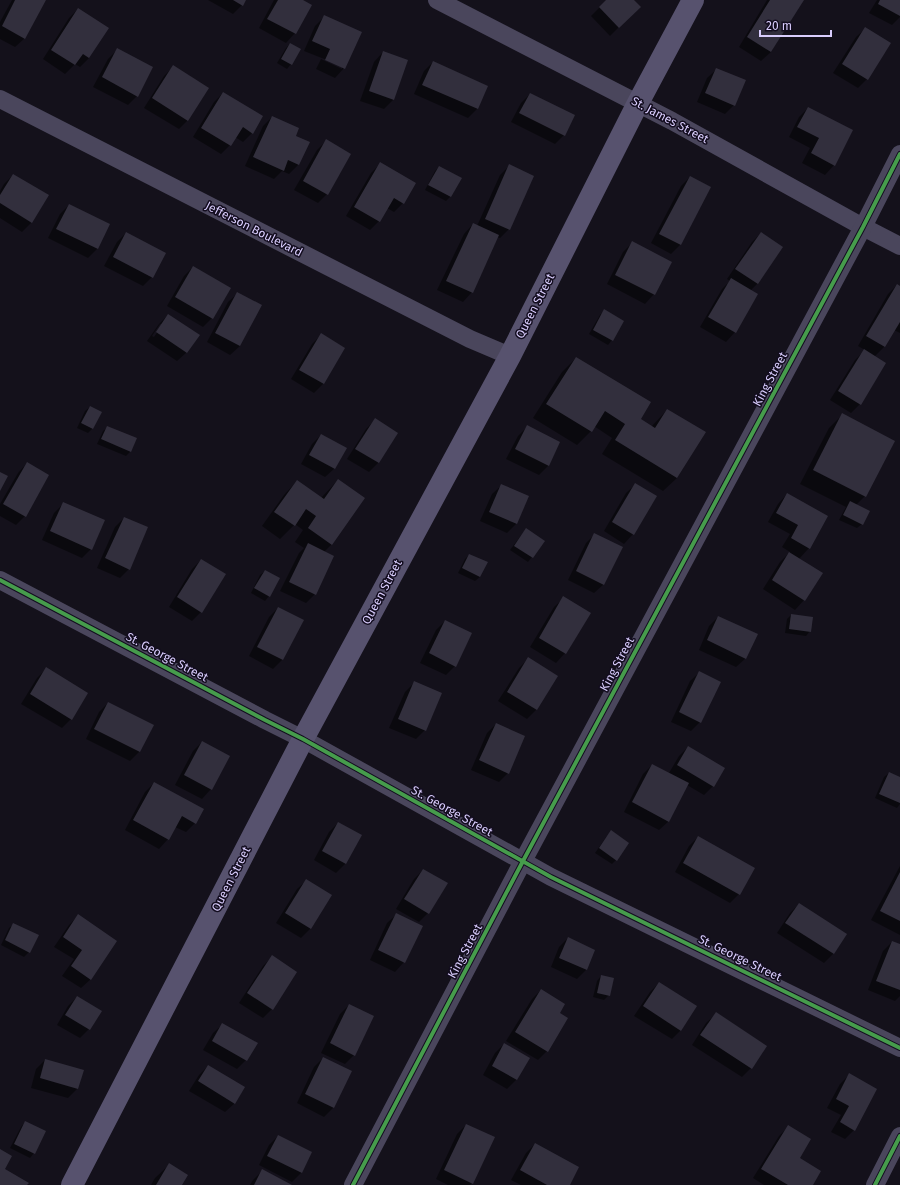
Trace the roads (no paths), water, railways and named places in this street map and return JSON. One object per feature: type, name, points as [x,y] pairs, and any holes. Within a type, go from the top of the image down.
[{"type":"main road","name":"Queen Street","points":[[72,1185],[303,739],[510,356],[638,103],[694,0]]},
{"type":"street","name":"St. James Street","points":[[437,0],[672,121],[862,227],[900,246]]},
{"type":"street","name":"Jefferson Boulevard","points":[[0,99],[470,339],[510,356]]},
{"type":"street","name":"King Street","points":[[353,1185],[523,862],[900,154]]},
{"type":"street","name":"St. George Street","points":[[0,580],[303,739],[551,877],[900,1048]]},
{"type":"street","points":[[875,1185],[900,1136]]}]
